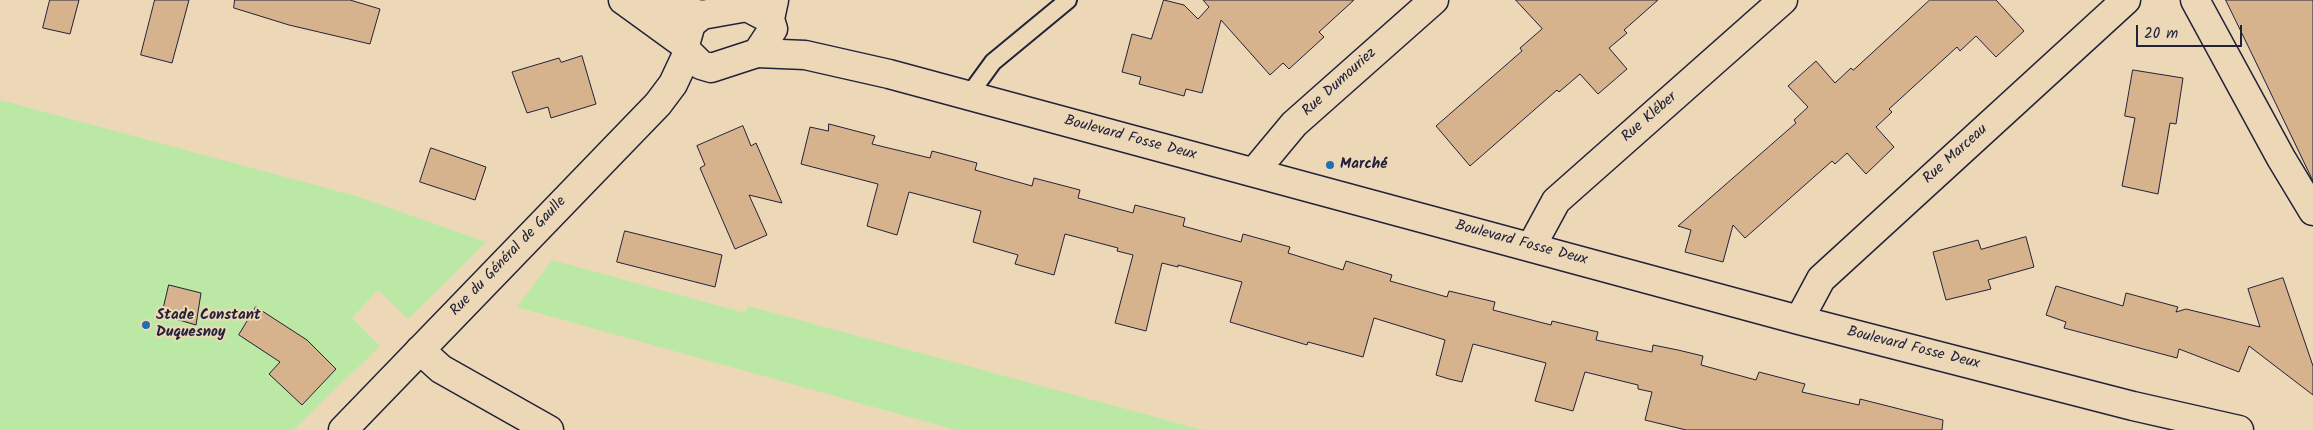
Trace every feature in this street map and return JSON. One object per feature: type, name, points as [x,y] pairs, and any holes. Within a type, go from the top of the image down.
[{"type":"street","points":[[623,0],[691,54]]},
{"type":"street","points":[[631,0],[702,16],[763,11],[756,53]]},
{"type":"street","name":"Rue Dumouriez","points":[[1254,172],[1294,124],[1434,0]]},
{"type":"street","name":"Rue Kléber","points":[[1531,247],[1556,201],[1783,0]]},
{"type":"street","name":"Rue Marceau","points":[[1799,320],[1821,279],[2126,0]]},
{"type":"street","points":[[2196,0],[2280,158],[2313,211]]},
{"type":"street","name":"Boulevard Fosse Deux","points":[[763,11],[805,54]]},
{"type":"street","name":"Rue du Général de Gaulle","points":[[343,430],[658,104],[673,84],[691,54],[686,38],[691,24],[702,16]]},
{"type":"street","name":"Boulevard Fosse Deux","points":[[691,54],[711,68],[756,53],[805,54],[968,95],[1799,320],[2123,404],[2239,430]]},
{"type":"street","points":[[420,350],[440,369],[549,430]]},
{"type":"lane","points":[[968,95],[993,62],[1068,0]]},
{"type":"green space","points":[[0,100],[356,196],[486,242],[408,319],[378,290],[352,318],[380,346],[293,430],[0,430]]},
{"type":"green space","points":[[552,260],[745,313],[748,306],[1203,430],[956,430],[517,307]]},
{"type":"building","points":[[50,0],[79,0],[70,34],[43,28]]},
{"type":"building","points":[[155,0],[189,0],[172,63],[141,55]]},
{"type":"building","points":[[235,0],[350,0],[380,9],[370,44],[289,25],[234,8]]},
{"type":"building","points":[[1164,0],[1184,5],[1198,19],[1209,7],[1203,0],[1354,0],[1319,32],[1324,37],[1289,69],[1283,63],[1270,75],[1221,20],[1202,93],[1186,89],[1184,96],[1139,84],[1141,77],[1122,72],[1132,34],[1151,39]]},
{"type":"building","points":[[1516,0],[1658,0],[1624,30],[1627,33],[1609,48],[1627,69],[1598,94],[1580,74],[1559,92],[1557,90],[1470,166],[1436,126],[1522,51],[1520,48],[1542,29]]},
{"type":"building","points":[[1930,0],[1996,0],[2024,31],[1996,57],[1976,36],[1960,51],[1957,47],[1889,109],[1892,112],[1876,127],[1894,147],[1866,174],[1847,153],[1835,164],[1832,161],[1745,238],[1733,225],[1723,262],[1685,252],[1691,230],[1678,226],[1796,123],[1794,120],[1808,107],[1788,86],[1816,61],[1835,83],[1851,68],[1853,70]]},
{"type":"building","points":[[2226,0],[2313,0],[2313,181],[2250,50]]},
{"type":"building","points":[[582,56],[596,104],[551,118],[548,107],[527,113],[512,72],[559,58],[561,62]]},
{"type":"building","points":[[2133,70],[2183,78],[2176,124],[2170,123],[2158,194],[2122,186],[2135,118],[2125,116]]},
{"type":"building","points":[[829,124],[875,136],[872,144],[930,158],[932,151],[977,163],[975,170],[1032,186],[1034,178],[1080,190],[1078,198],[1133,213],[1135,205],[1185,218],[1183,226],[1241,242],[1243,234],[1290,247],[1288,253],[1343,270],[1346,261],[1392,275],[1390,281],[1447,297],[1449,291],[1495,302],[1493,310],[1551,325],[1552,321],[1598,332],[1596,340],[1652,352],[1653,345],[1678,350],[1703,356],[1701,365],[1756,380],[1759,372],[1805,384],[1802,392],[1859,405],[1860,399],[1943,420],[1942,430],[1686,430],[1645,420],[1652,392],[1638,389],[1638,385],[1585,372],[1573,411],[1535,401],[1546,363],[1473,344],[1462,382],[1449,379],[1436,375],[1445,340],[1374,318],[1363,357],[1308,342],[1307,345],[1230,322],[1242,282],[1178,265],[1178,267],[1162,263],[1146,331],[1115,323],[1133,255],[1117,251],[1118,248],[1065,234],[1054,275],[1015,264],[1018,255],[973,242],[981,211],[909,192],[897,235],[867,226],[878,184],[801,164],[810,127],[828,131]]},
{"type":"building","points":[[743,126],[751,146],[756,143],[782,203],[749,195],[767,235],[735,249],[700,168],[705,165],[697,146]]},
{"type":"building","points":[[431,148],[486,167],[475,200],[420,182]]},
{"type":"building","points":[[625,231],[722,255],[715,287],[617,262]]},
{"type":"building","points":[[2026,237],[2034,267],[1988,280],[1991,289],[1946,300],[1933,252],[1978,240],[1981,249]]},
{"type":"building","points":[[2283,278],[2313,366],[2313,395],[2249,346],[2239,372],[2179,349],[2177,358],[2064,328],[2066,322],[2046,315],[2056,286],[2123,306],[2126,293],[2178,307],[2176,312],[2186,309],[2260,327],[2248,289]]},
{"type":"building","points":[[169,285],[201,293],[196,325],[162,315]]},
{"type":"building","points":[[256,307],[307,340],[336,369],[302,405],[269,374],[280,362],[239,335]]},
{"type":"place","name":"Marché","points":[[1330,165]]},
{"type":"place","name":"Stade Constant Duquesnoy","points":[[146,325]]}]
